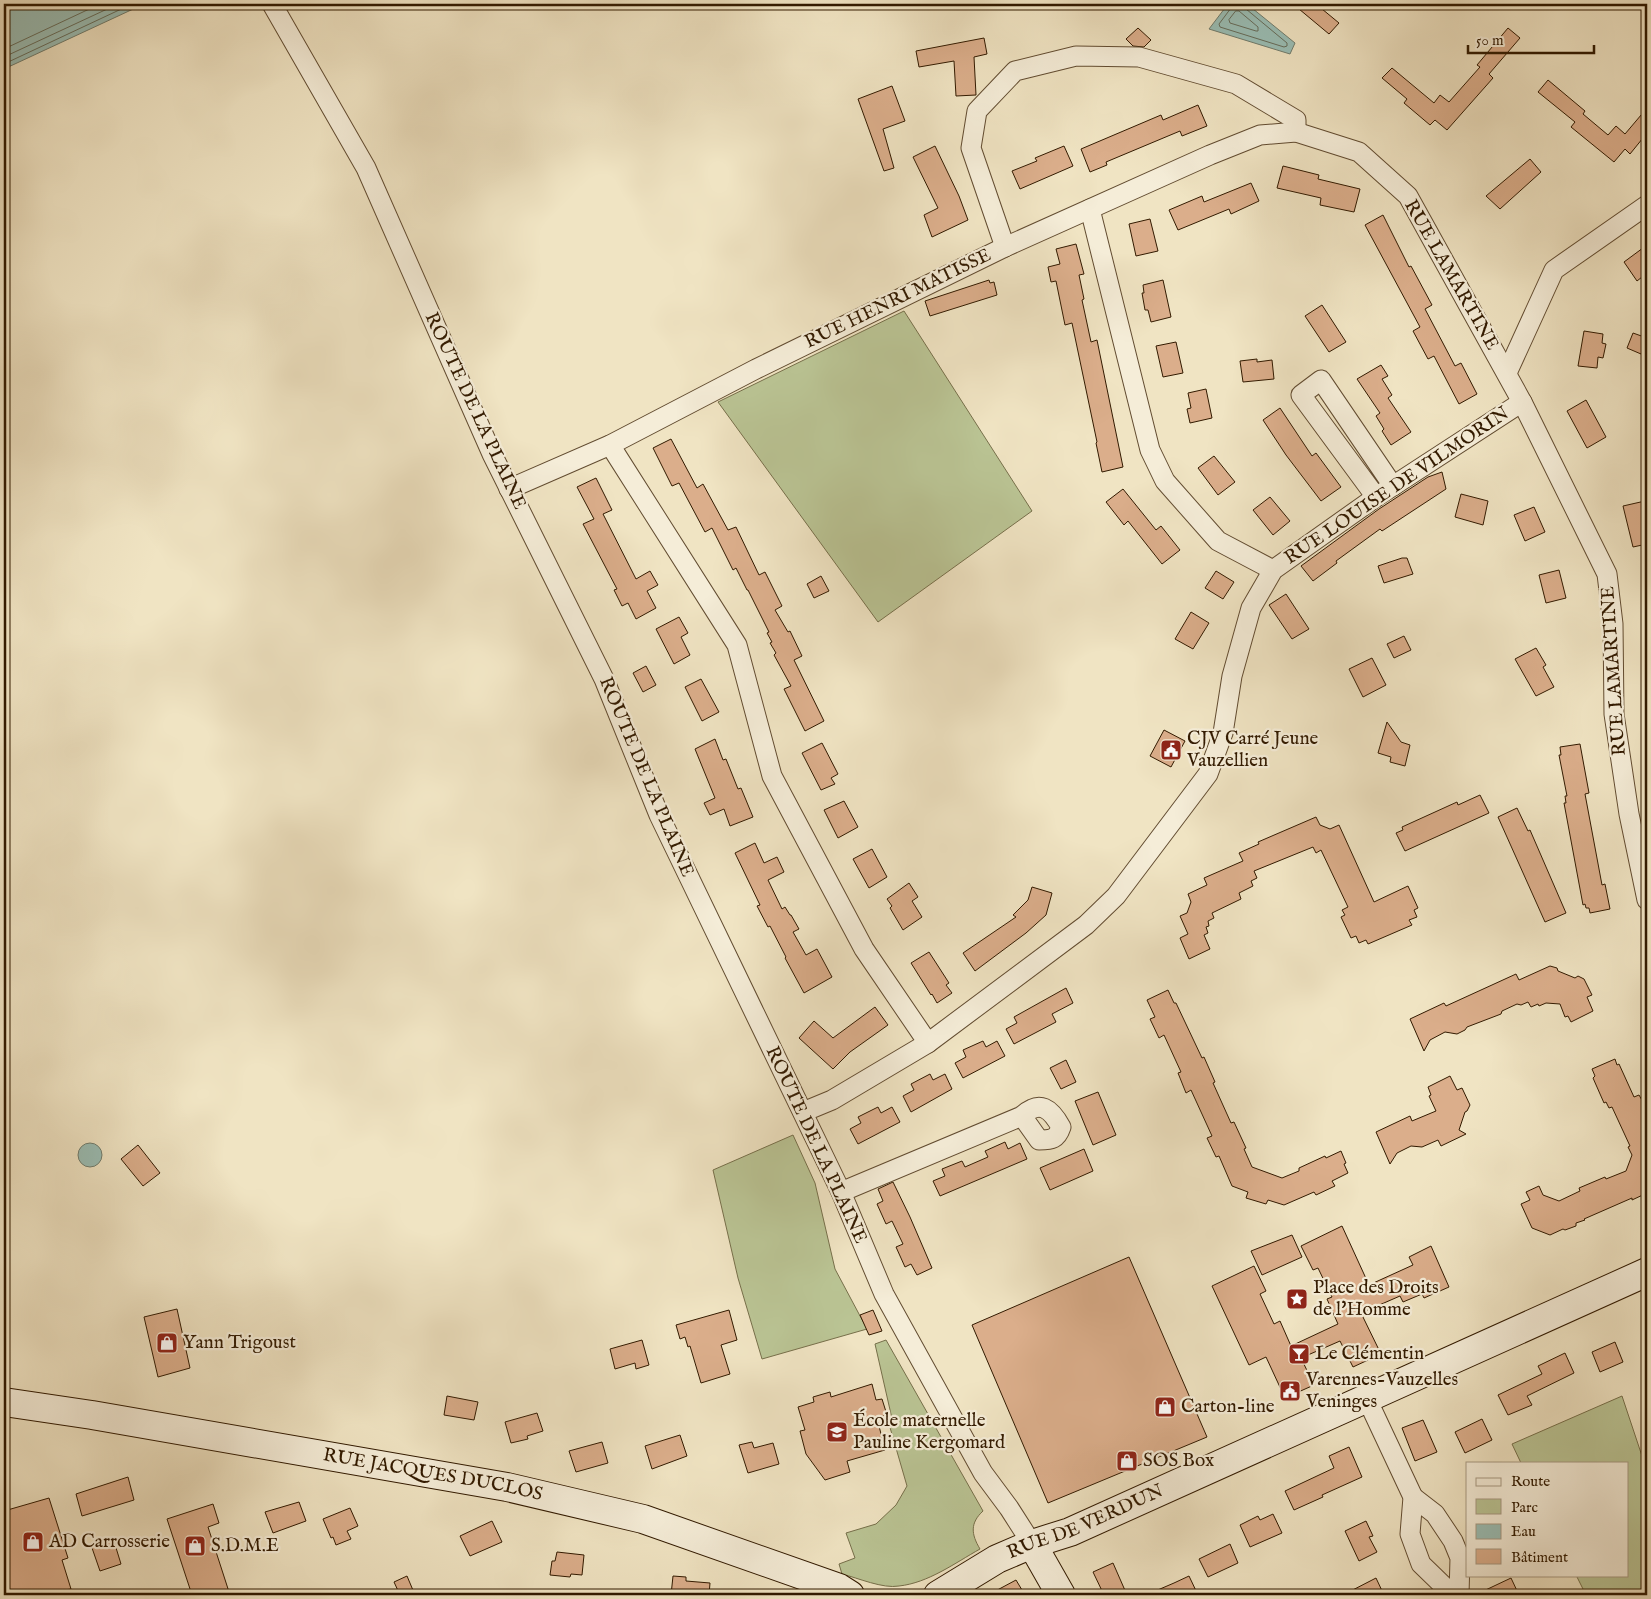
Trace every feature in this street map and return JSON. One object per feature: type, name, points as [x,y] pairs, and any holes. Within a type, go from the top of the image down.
[{"type":"street","name":"ROUTE DE LA PLAINE","points":[[272,4],[366,168],[509,489],[604,679],[659,815],[841,1192],[888,1302],[983,1473],[1009,1508],[1032,1544]]},
{"type":"street","points":[[1004,247],[971,148],[977,111],[1015,70],[1076,56],[1139,57],[1236,84],[1296,120],[1296,132]]},
{"type":"street","name":"RUE HENRI MATISSE","points":[[509,489],[610,445],[756,368],[1004,247],[1210,155],[1260,135],[1296,132]]},
{"type":"street","name":"RUE LAMARTINE","points":[[1296,132],[1359,152],[1408,196],[1507,373],[1607,574],[1613,624],[1614,714],[1629,814],[1641,837],[1647,900]]},
{"type":"street","points":[[1507,373],[1554,270],[1647,205]]},
{"type":"street","points":[[1090,209],[1150,450],[1165,480],[1218,541],[1273,570]]},
{"type":"street","points":[[1376,497],[1301,394],[1321,380],[1393,486]]},
{"type":"street","name":"RUE LOUISE DE VILMORIN","points":[[803,1112],[832,1100],[928,1043],[1086,925],[1103,910],[1116,896],[1208,774],[1223,733],[1232,676],[1251,608],[1273,570],[1376,497],[1522,402]]},
{"type":"street","points":[[610,445],[737,645],[772,776],[864,949],[928,1043]]},
{"type":"street","points":[[841,1192],[1022,1116]]},
{"type":"street","name":"RUE DE VERDUN","points":[[938,1595],[997,1559],[1032,1544],[1070,1532],[1647,1272]]},
{"type":"street","points":[[1367,1398],[1413,1497],[1435,1514],[1453,1541],[1460,1558],[1459,1595]]},
{"type":"street","name":"RUE JACQUES DUCLOS","points":[[4,1402],[92,1414],[507,1487],[643,1519],[839,1588],[850,1595]]},
{"type":"street","points":[[1413,1497],[1410,1534],[1421,1564],[1453,1595]]},
{"type":"street","points":[[1032,1544],[1061,1595]]},
{"type":"green space","points":[[904,311],[1032,511],[878,622],[718,402]]},
{"type":"green space","points":[[793,1135],[815,1183],[835,1269],[867,1329],[762,1359],[738,1278],[713,1170]]},
{"type":"green space","points":[[886,1340],[983,1511],[976,1520],[973,1529],[980,1549],[931,1577],[893,1587],[878,1585],[842,1574],[839,1564],[855,1558],[846,1533],[876,1524],[896,1505],[907,1486],[889,1424],[893,1423],[875,1344]]},
{"type":"green space","points":[[1622,1396],[1647,1471],[1647,1595],[1586,1595],[1576,1576],[1628,1576],[1628,1462],[1521,1462],[1512,1444]]},
{"type":"water","points":[[4,4],[144,4],[4,69]]},
{"type":"water","points":[[1228,4],[1247,4],[1295,43],[1290,54],[1209,29]]},
{"type":"water","points":[[90,1143],[99,1146],[102,1155],[99,1164],[90,1167],[81,1164],[78,1155],[81,1146]]},
{"type":"building","points":[[1293,4],[1316,4],[1339,23],[1329,34]]},
{"type":"building","points":[[1138,28],[1151,40],[1144,47],[1133,46],[1126,39]]},
{"type":"building","points":[[1508,28],[1520,38],[1489,74],[1493,78],[1447,130],[1435,120],[1430,125],[1404,103],[1407,99],[1382,78],[1392,68],[1434,103],[1440,95],[1449,102],[1480,67],[1477,65]]},
{"type":"building","points":[[984,38],[987,54],[974,57],[976,95],[956,96],[954,61],[919,67],[916,51]]},
{"type":"building","points":[[1548,80],[1585,111],[1583,114],[1608,135],[1616,126],[1625,134],[1647,108],[1647,133],[1630,154],[1625,149],[1614,162],[1571,127],[1575,122],[1538,92]]},
{"type":"building","points":[[892,86],[905,121],[883,129],[894,168],[884,171],[858,99]]},
{"type":"building","points":[[1198,105],[1207,126],[1182,136],[1180,131],[1106,162],[1107,165],[1090,172],[1081,149],[1161,115],[1163,120]]},
{"type":"building","points":[[935,146],[959,196],[968,220],[932,237],[924,215],[938,208],[913,157]]},
{"type":"building","points":[[1064,146],[1073,166],[1020,189],[1012,171],[1037,161],[1035,158]]},
{"type":"building","points":[[1530,159],[1541,172],[1500,209],[1486,196]]},
{"type":"building","points":[[1283,166],[1319,175],[1318,179],[1360,189],[1354,212],[1320,205],[1321,198],[1277,188]]},
{"type":"building","points":[[1251,183],[1259,201],[1231,214],[1229,209],[1178,230],[1169,210],[1202,196],[1204,202]]},
{"type":"building","points":[[1383,215],[1409,267],[1411,266],[1432,305],[1425,309],[1455,366],[1461,363],[1477,394],[1459,404],[1434,356],[1428,359],[1413,331],[1420,327],[1365,225]]},
{"type":"building","points":[[1150,219],[1158,251],[1136,256],[1129,224]]},
{"type":"building","points":[[1076,244],[1084,274],[1079,275],[1084,299],[1082,300],[1091,342],[1097,340],[1123,467],[1102,472],[1072,323],[1065,325],[1056,281],[1051,282],[1048,267],[1060,264],[1056,249]]},
{"type":"building","points":[[1647,245],[1647,273],[1637,281],[1624,262]]},
{"type":"building","points":[[989,280],[990,283],[994,282],[997,295],[930,316],[925,301]]},
{"type":"building","points":[[1163,280],[1171,317],[1151,322],[1148,310],[1145,310],[1142,293],[1144,293],[1143,285]]},
{"type":"building","points":[[1322,305],[1346,342],[1329,352],[1305,316]]},
{"type":"building","points":[[1584,331],[1603,334],[1602,343],[1606,344],[1603,358],[1598,357],[1597,368],[1578,366]]},
{"type":"building","points":[[1633,333],[1647,338],[1641,354],[1627,348]]},
{"type":"building","points":[[1176,342],[1183,373],[1163,377],[1156,346]]},
{"type":"building","points":[[1257,359],[1257,362],[1272,360],[1274,379],[1243,382],[1240,361]]},
{"type":"building","points":[[1381,365],[1388,376],[1382,379],[1392,395],[1388,398],[1411,432],[1391,445],[1382,431],[1384,429],[1376,416],[1380,413],[1357,379]]},
{"type":"building","points":[[1206,389],[1212,418],[1190,423],[1187,409],[1191,408],[1188,393]]},
{"type":"building","points":[[1586,400],[1606,437],[1587,448],[1567,411]]},
{"type":"building","points":[[1280,408],[1312,456],[1316,453],[1341,487],[1321,501],[1286,455],[1263,420]]},
{"type":"building","points":[[671,439],[697,488],[703,484],[728,530],[736,527],[759,575],[765,572],[782,606],[775,610],[788,632],[790,631],[802,656],[794,660],[824,721],[805,731],[784,689],[791,686],[774,655],[776,653],[770,643],[772,642],[767,633],[769,632],[748,590],[736,568],[733,570],[712,528],[705,532],[679,483],[672,486],[653,448]]},
{"type":"building","points":[[1214,456],[1235,482],[1218,495],[1198,468]]},
{"type":"building","points":[[1442,472],[1446,489],[1382,531],[1380,529],[1336,561],[1337,563],[1313,581],[1301,566],[1379,509],[1428,477]]},
{"type":"building","points":[[596,478],[612,510],[603,514],[636,579],[650,571],[658,585],[647,591],[656,608],[636,619],[628,603],[622,606],[614,590],[617,589],[583,524],[594,519],[577,487]]},
{"type":"building","points":[[1123,489],[1156,530],[1161,526],[1180,550],[1162,564],[1128,521],[1124,525],[1106,502]]},
{"type":"building","points":[[1461,494],[1488,501],[1483,525],[1455,517]]},
{"type":"building","points":[[1270,497],[1290,521],[1273,535],[1253,510]]},
{"type":"building","points":[[1645,501],[1647,510],[1647,544],[1633,547],[1623,506]]},
{"type":"building","points":[[1534,507],[1545,532],[1525,541],[1514,515]]},
{"type":"building","points":[[1407,558],[1413,574],[1384,583],[1378,566]]},
{"type":"building","points":[[1559,570],[1566,598],[1546,603],[1539,575]]},
{"type":"building","points":[[1216,571],[1234,582],[1223,599],[1205,588]]},
{"type":"building","points":[[821,576],[829,591],[814,598],[807,584]]},
{"type":"building","points":[[1286,594],[1309,629],[1292,639],[1269,605]]},
{"type":"building","points":[[1191,612],[1209,623],[1193,649],[1175,639]]},
{"type":"building","points":[[679,617],[688,633],[681,637],[690,655],[674,664],[656,629]]},
{"type":"building","points":[[1404,636],[1411,650],[1394,658],[1387,644]]},
{"type":"building","points":[[1536,648],[1546,665],[1543,667],[1554,687],[1536,696],[1515,659]]},
{"type":"building","points":[[1372,658],[1386,685],[1363,697],[1349,669]]},
{"type":"building","points":[[646,666],[656,685],[643,692],[633,673]]},
{"type":"building","points":[[701,679],[719,712],[702,721],[685,687]]},
{"type":"building","points":[[1387,722],[1401,742],[1410,745],[1405,766],[1390,762],[1391,757],[1378,753]]},
{"type":"building","points":[[1164,730],[1185,741],[1171,767],[1150,756]]},
{"type":"building","points":[[715,739],[723,760],[726,759],[738,789],[741,788],[753,817],[730,826],[724,809],[710,815],[704,803],[715,798],[695,749]]},
{"type":"building","points":[[822,743],[838,774],[831,778],[835,784],[821,790],[802,753]]},
{"type":"building","points":[[1580,744],[1589,793],[1585,794],[1602,885],[1605,884],[1610,909],[1590,913],[1589,908],[1586,908],[1585,904],[1583,905],[1564,803],[1566,803],[1565,796],[1567,796],[1559,755],[1561,755],[1560,747]]},
{"type":"building","points":[[1480,795],[1489,813],[1405,851],[1396,833],[1403,830],[1402,827],[1457,802],[1458,805]]},
{"type":"building","points":[[844,801],[858,827],[838,838],[824,810]]},
{"type":"building","points":[[1517,808],[1528,831],[1530,830],[1566,913],[1545,922],[1498,817]]},
{"type":"building","points":[[1316,817],[1320,825],[1330,829],[1339,825],[1374,902],[1408,886],[1418,908],[1414,910],[1417,917],[1409,920],[1412,925],[1368,944],[1366,940],[1359,943],[1356,936],[1351,938],[1341,917],[1345,915],[1342,910],[1348,907],[1321,850],[1316,853],[1313,847],[1254,871],[1257,878],[1251,881],[1253,886],[1239,893],[1241,899],[1212,913],[1214,918],[1208,921],[1209,926],[1206,927],[1208,933],[1204,935],[1210,949],[1189,959],[1180,938],[1188,934],[1180,916],[1187,913],[1191,902],[1188,894],[1207,885],[1204,878],[1243,861],[1239,853],[1259,844],[1258,842]]},
{"type":"building","points":[[755,843],[764,863],[777,857],[784,872],[768,880],[782,909],[785,907],[799,929],[793,932],[806,955],[817,949],[832,977],[804,993],[770,926],[768,927],[757,906],[760,905],[735,853]]},
{"type":"building","points":[[872,849],[887,877],[869,888],[853,859]]},
{"type":"building","points":[[909,883],[918,897],[912,901],[922,917],[903,930],[887,899]]},
{"type":"building","points":[[1032,887],[1052,893],[1046,915],[1026,933],[975,971],[963,953],[1016,917],[1013,915],[1028,900]]},
{"type":"building","points":[[929,952],[949,983],[946,985],[952,993],[937,1003],[911,963]]},
{"type":"building","points":[[1550,966],[1575,978],[1578,976],[1584,979],[1592,995],[1587,997],[1593,1011],[1571,1022],[1568,1016],[1565,1017],[1560,1004],[1546,1003],[1531,1007],[1528,1002],[1521,1005],[1517,1004],[1502,1011],[1501,1014],[1467,1027],[1457,1034],[1445,1032],[1430,1040],[1424,1051],[1410,1019],[1444,1003],[1446,1006],[1516,974],[1519,980]]},
{"type":"building","points":[[1066,988],[1073,1003],[1052,1014],[1056,1022],[1014,1044],[1006,1029],[1017,1023],[1014,1017]]},
{"type":"building","points":[[1168,990],[1202,1058],[1204,1057],[1215,1082],[1213,1083],[1231,1123],[1234,1122],[1252,1167],[1282,1178],[1299,1171],[1299,1168],[1325,1156],[1326,1158],[1341,1151],[1348,1173],[1332,1181],[1335,1186],[1316,1195],[1314,1192],[1284,1205],[1268,1200],[1266,1204],[1246,1198],[1248,1192],[1232,1186],[1219,1156],[1216,1157],[1207,1138],[1212,1136],[1191,1090],[1186,1093],[1178,1073],[1181,1072],[1164,1035],[1159,1038],[1150,1019],[1155,1017],[1147,1000]]},
{"type":"building","points":[[875,1007],[888,1025],[850,1052],[833,1069],[799,1038],[814,1021],[833,1038]]},
{"type":"building","points":[[983,1041],[986,1047],[997,1041],[1005,1056],[963,1078],[955,1063],[966,1057],[963,1050]]},
{"type":"building","points":[[1615,1059],[1634,1097],[1639,1095],[1643,1102],[1647,1100],[1647,1193],[1584,1219],[1576,1223],[1576,1226],[1550,1235],[1532,1228],[1521,1204],[1530,1200],[1526,1192],[1539,1186],[1543,1195],[1559,1201],[1580,1191],[1579,1188],[1605,1177],[1606,1179],[1626,1171],[1632,1155],[1628,1147],[1630,1146],[1612,1107],[1609,1108],[1606,1102],[1604,1103],[1593,1078],[1595,1076],[1592,1069]]},
{"type":"building","points":[[1066,1060],[1076,1082],[1061,1089],[1050,1068]]},
{"type":"building","points":[[930,1074],[933,1080],[945,1074],[952,1089],[911,1112],[903,1096],[914,1090],[911,1084]]},
{"type":"building","points":[[1450,1076],[1457,1090],[1462,1088],[1470,1105],[1465,1112],[1459,1130],[1466,1134],[1441,1146],[1438,1140],[1422,1147],[1411,1146],[1397,1153],[1390,1164],[1376,1132],[1410,1116],[1412,1121],[1436,1111],[1429,1096],[1431,1095],[1428,1087]]},
{"type":"building","points":[[1098,1092],[1116,1135],[1093,1145],[1075,1101]]},
{"type":"building","points":[[878,1107],[881,1113],[892,1107],[900,1122],[858,1144],[850,1129],[861,1123],[858,1117]]},
{"type":"building","points":[[1005,1142],[1008,1149],[1020,1143],[1027,1159],[940,1196],[933,1181],[945,1176],[942,1169],[962,1161],[965,1167],[988,1157],[985,1151]]},
{"type":"building","points":[[138,1145],[160,1173],[143,1186],[121,1159]]},
{"type":"building","points":[[1084,1149],[1093,1171],[1050,1190],[1040,1168]]},
{"type":"building","points":[[893,1182],[932,1268],[917,1275],[911,1264],[905,1267],[896,1247],[903,1244],[892,1221],[886,1224],[877,1204],[883,1201],[878,1189]]},
{"type":"building","points":[[1342,1226],[1369,1285],[1413,1265],[1409,1257],[1431,1246],[1449,1287],[1424,1298],[1422,1294],[1403,1302],[1400,1296],[1361,1313],[1381,1354],[1353,1367],[1340,1341],[1301,1358],[1314,1385],[1285,1398],[1266,1357],[1249,1365],[1212,1286],[1254,1266],[1266,1291],[1260,1294],[1274,1324],[1280,1321],[1291,1346],[1338,1324],[1327,1299],[1332,1297],[1318,1268],[1313,1270],[1301,1246]]},
{"type":"building","points":[[1292,1235],[1302,1257],[1262,1275],[1251,1251]]},
{"type":"building","points":[[1129,1257],[1207,1437],[1048,1503],[972,1325]]},
{"type":"building","name":"Yann Trigoust","points":[[177,1309],[190,1368],[158,1377],[144,1317]]},
{"type":"building","points":[[729,1310],[737,1340],[721,1345],[730,1374],[701,1383],[690,1346],[688,1347],[685,1337],[680,1339],[676,1325]]},
{"type":"building","points":[[873,1310],[882,1331],[869,1335],[860,1315]]},
{"type":"building","points":[[642,1340],[649,1365],[636,1369],[635,1363],[615,1369],[610,1349]]},
{"type":"building","points":[[1615,1342],[1623,1362],[1600,1372],[1592,1352]]},
{"type":"building","points":[[1565,1353],[1574,1373],[1527,1396],[1532,1405],[1508,1415],[1498,1395],[1542,1374],[1538,1366]]},
{"type":"building","points":[[872,1384],[876,1400],[882,1399],[887,1415],[877,1418],[885,1450],[847,1461],[850,1472],[825,1480],[806,1454],[800,1431],[805,1430],[798,1407],[814,1402],[813,1397],[830,1392],[831,1397]]},
{"type":"building","points":[[447,1396],[478,1402],[474,1420],[444,1415]]},
{"type":"building","points":[[537,1413],[543,1431],[527,1436],[528,1439],[511,1443],[505,1422]]},
{"type":"building","points":[[1482,1419],[1492,1440],[1465,1453],[1455,1432]]},
{"type":"building","points":[[1423,1420],[1437,1452],[1415,1461],[1402,1428]]},
{"type":"building","points":[[680,1435],[687,1456],[652,1469],[645,1446]]},
{"type":"building","points":[[602,1442],[608,1463],[576,1472],[569,1451]]},
{"type":"building","points":[[752,1442],[754,1448],[773,1443],[779,1464],[748,1473],[739,1445]]},
{"type":"building","points":[[1349,1447],[1362,1477],[1294,1510],[1285,1491],[1334,1468],[1329,1456]]},
{"type":"building","points":[[128,1477],[134,1500],[82,1516],[76,1494]]},
{"type":"building","name":"AD Carrosserie","points":[[49,1498],[68,1558],[62,1560],[71,1589],[65,1590],[67,1595],[10,1595],[4,1574],[4,1511]]},
{"type":"building","points":[[299,1502],[306,1521],[273,1533],[265,1512]]},
{"type":"building","name":"S.D.M.E","points":[[213,1504],[219,1523],[208,1527],[230,1595],[192,1595],[167,1519]]},
{"type":"building","points":[[350,1508],[358,1526],[347,1531],[351,1539],[336,1545],[323,1519]]},
{"type":"building","points":[[1273,1514],[1282,1533],[1250,1547],[1240,1525],[1258,1516],[1260,1520]]},
{"type":"building","points":[[492,1521],[502,1542],[470,1556],[460,1536]]},
{"type":"building","points":[[1366,1521],[1373,1536],[1369,1537],[1377,1552],[1359,1561],[1345,1531]]},
{"type":"building","points":[[113,1538],[121,1564],[100,1571],[91,1545]]},
{"type":"building","points":[[1230,1544],[1238,1563],[1208,1577],[1199,1559]]},
{"type":"building","points":[[557,1552],[584,1555],[582,1575],[571,1574],[570,1577],[550,1575],[552,1561],[555,1561]]},
{"type":"building","points":[[1113,1563],[1127,1595],[1104,1595],[1093,1572]]},
{"type":"building","points":[[407,1576],[415,1595],[400,1595],[394,1582]]},
{"type":"building","points":[[673,1576],[686,1577],[686,1581],[710,1583],[709,1595],[671,1595]]},
{"type":"building","points":[[1189,1576],[1198,1595],[1146,1595],[1174,1583]]},
{"type":"building","points":[[1376,1578],[1384,1595],[1343,1595]]},
{"type":"building","points":[[1511,1578],[1519,1595],[1475,1595]]},
{"type":"building","points":[[1016,1580],[1025,1595],[988,1595]]},
{"type":"place","name":"CJV Carré Jeune Vauzellien","points":[[1171,750]]},
{"type":"place","name":"Place des Droits de l'Homme","points":[[1297,1299]]},
{"type":"place","name":"Yann Trigoust","points":[[167,1343]]},
{"type":"place","name":"Le Clémentin","points":[[1299,1354]]},
{"type":"place","name":"Varennes-Vauzelles Veninges","points":[[1290,1391]]},
{"type":"place","name":"Carton-line","points":[[1165,1407]]},
{"type":"place","name":"École maternelle Pauline Kergomard","points":[[837,1432]]},
{"type":"place","name":"SOS Box","points":[[1127,1461]]},
{"type":"place","name":"AD Carrosserie","points":[[33,1542]]},
{"type":"place","name":"S.D.M.E","points":[[195,1546]]}]
